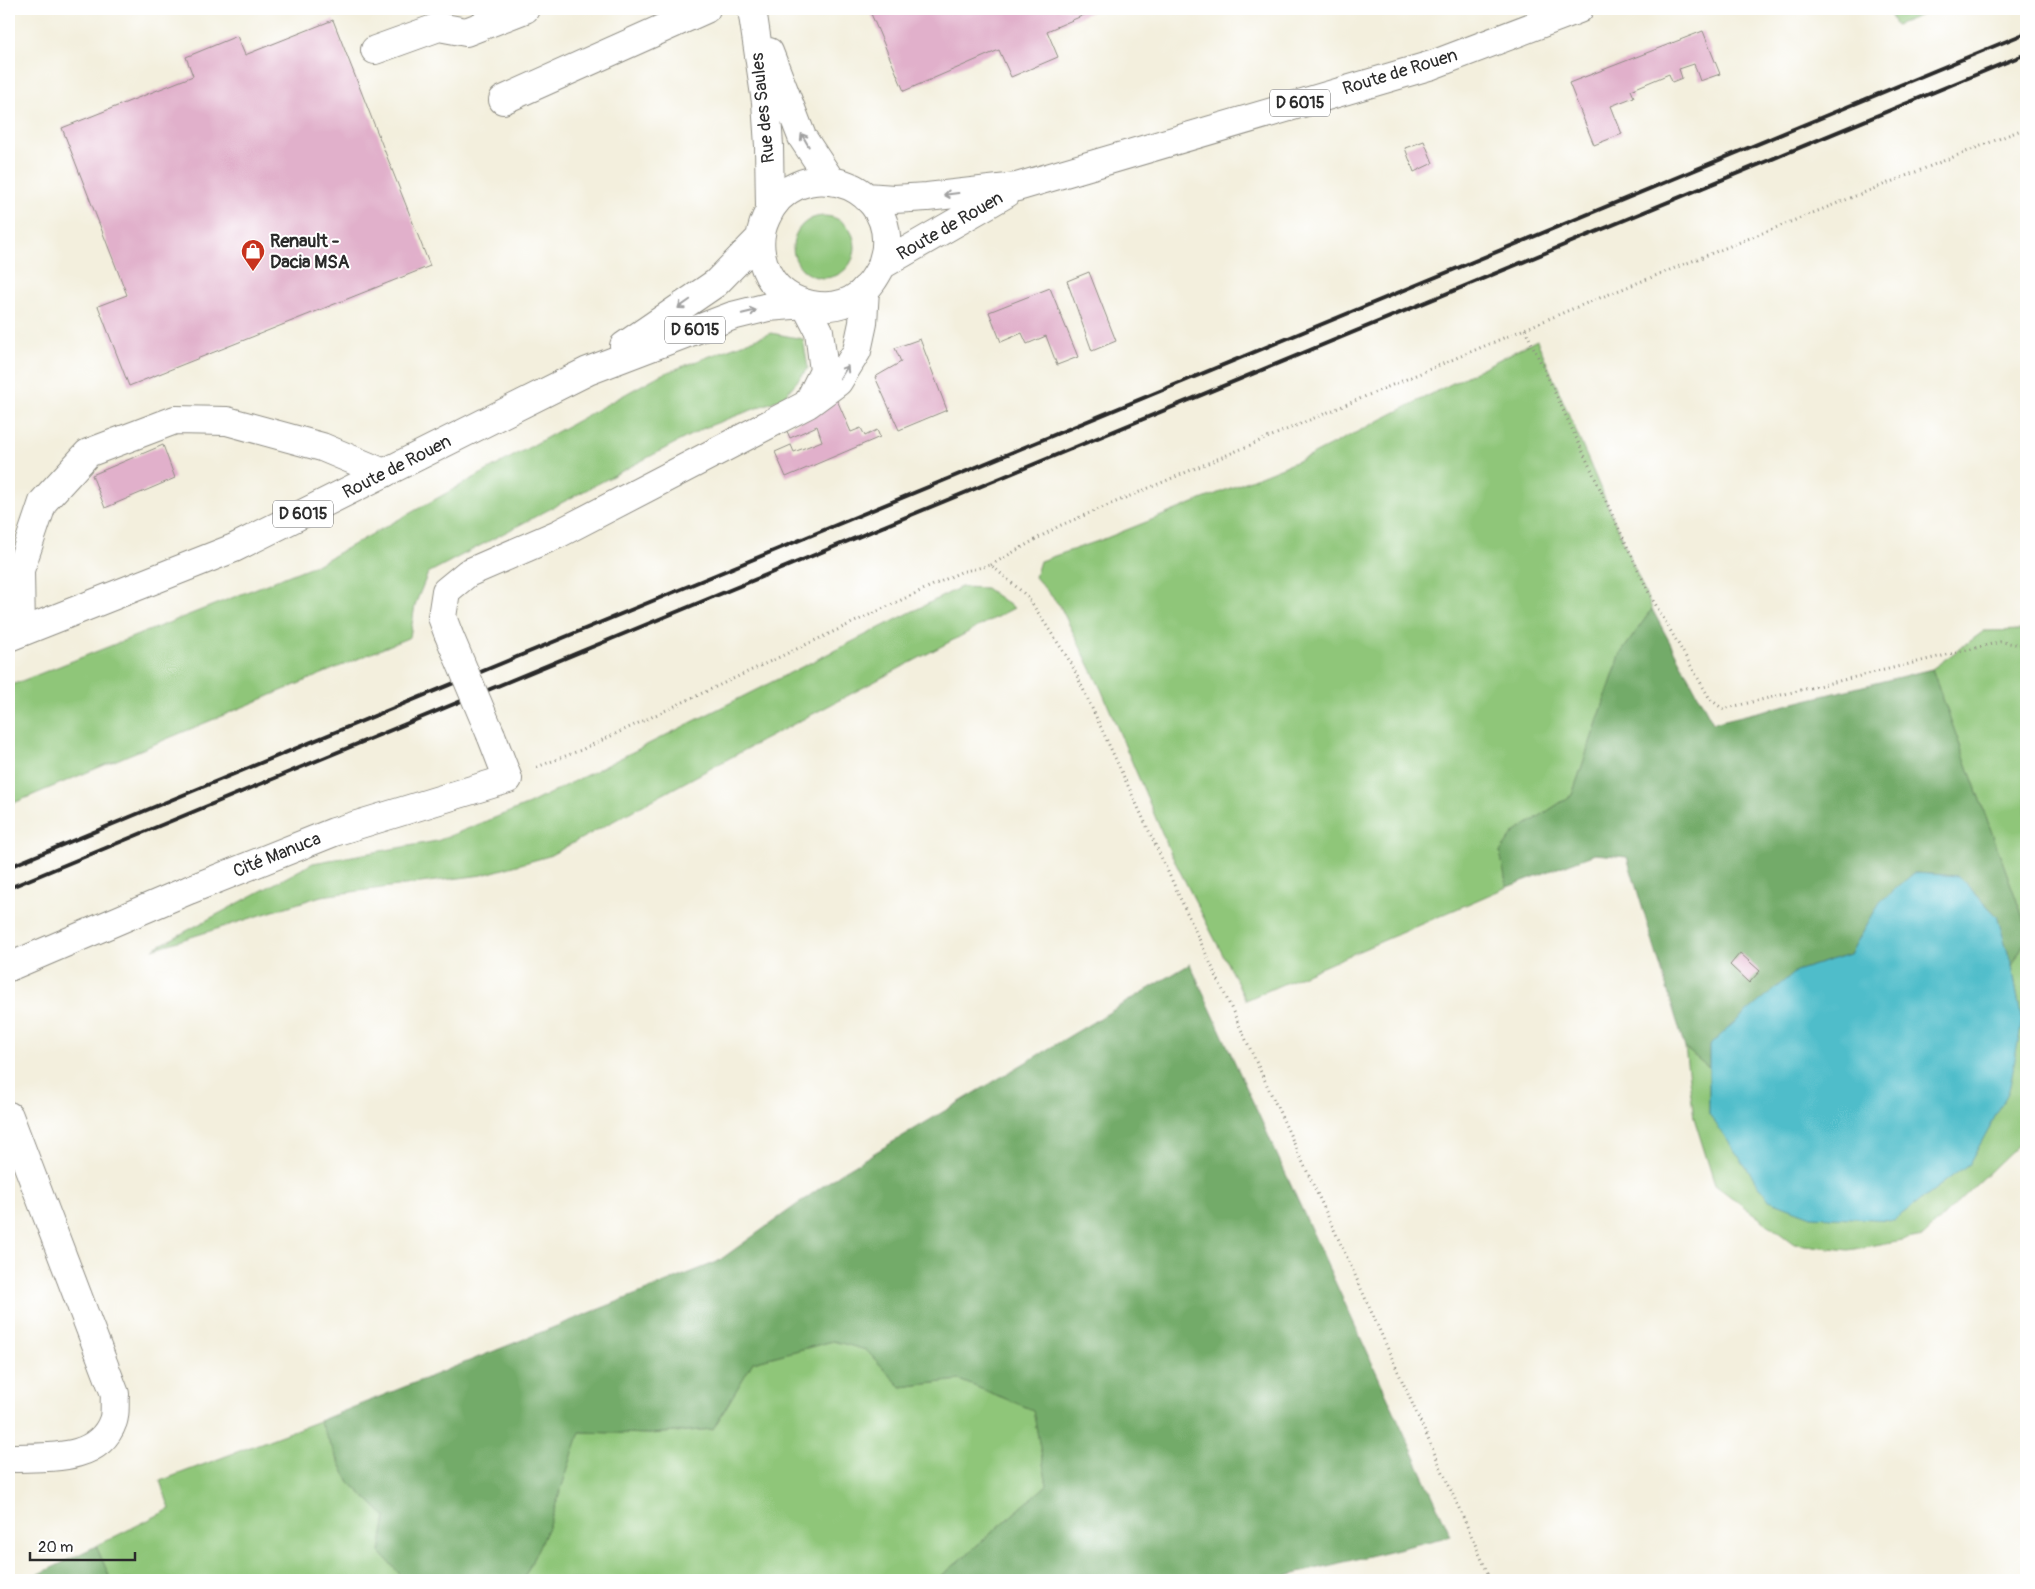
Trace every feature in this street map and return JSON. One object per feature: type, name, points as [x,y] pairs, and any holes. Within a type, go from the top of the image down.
[{"type":"main road","points":[[375,50],[439,27],[466,32],[525,9]]},
{"type":"main road","points":[[503,100],[706,9]]},
{"type":"main road","name":"Rue des Saules","points":[[752,9],[802,137],[831,181]]},
{"type":"main road","name":"Rue des Saules","points":[[752,9],[766,102],[770,207]]},
{"type":"main road","name":"Route de Rouen","points":[[866,197],[894,199],[927,197],[1017,187],[1432,65],[1579,9]]},
{"type":"main road","points":[[824,179],[844,183],[866,197],[875,207],[884,226],[886,246],[882,265],[872,282],[858,296],[840,304],[822,307],[805,304],[788,296],[772,280],[764,266],[759,246],[762,226],[770,207],[785,192],[804,183],[824,179]]},
{"type":"main road","name":"Route de Rouen","points":[[882,265],[1017,187]]},
{"type":"main road","name":"Route de Rouen","points":[[588,371],[716,283],[760,238]]},
{"type":"main road","points":[[508,779],[442,617],[446,591],[468,573],[558,534],[808,404],[838,382],[857,351],[863,323],[865,289]]},
{"type":"main road","points":[[805,304],[819,331],[824,371],[808,404]]},
{"type":"main road","name":"Route de Rouen","points":[[15,634],[234,548],[588,371],[732,316],[768,307],[805,304]]},
{"type":"main road","points":[[15,634],[20,570],[44,502],[88,453],[175,420],[227,421],[322,447],[384,473]]},
{"type":"main road","name":"Cité Manuca","points":[[9,967],[189,890],[334,832],[508,779]]},
{"type":"main road","points":[[9,1116],[115,1394],[114,1419],[107,1435],[98,1444],[67,1457],[15,1458]]},
{"type":"path","points":[[508,779],[581,750],[961,572],[991,565],[1059,526],[1524,329],[2026,128]]},
{"type":"path","points":[[1524,329],[1650,595],[1710,699],[1722,710],[2000,642],[2023,645],[2026,648]]},
{"type":"path","points":[[991,565],[1027,596],[1071,663],[1350,1264],[1491,1580]]},
{"type":"green space","points":[[1887,9],[1937,9],[1896,25]]},
{"type":"green space","points":[[824,216],[841,221],[846,225],[850,230],[855,247],[850,264],[846,269],[841,273],[824,278],[807,273],[802,269],[798,264],[793,247],[798,230],[802,225],[807,221]]},
{"type":"green space","points":[[771,333],[803,339],[808,368],[783,398],[704,428],[428,573],[415,605],[410,637],[9,805],[9,686],[320,563],[660,375]]},
{"type":"green space","points":[[1537,340],[1652,609],[1621,653],[1572,795],[1514,833],[1501,851],[1507,887],[1246,1000],[1171,854],[1101,689],[1060,606],[1035,577],[1040,561],[1104,539],[1310,456]]},
{"type":"green space","points":[[961,587],[986,588],[1014,608],[737,754],[549,856],[482,875],[321,896],[153,949],[313,863],[437,841],[529,804]]},
{"type":"green space","points":[[1652,609],[1713,723],[1932,669],[2026,926],[2026,939],[2012,966],[1997,916],[1958,876],[1914,873],[1880,903],[1850,954],[1796,971],[1709,1046],[1709,1068],[1685,1048],[1627,857],[1595,854],[1507,887],[1500,852],[1514,833],[1572,795],[1621,653]]},
{"type":"green space","points":[[2026,630],[2026,926],[1932,669],[1984,631]]},
{"type":"green space","points":[[2026,939],[2026,1137],[1923,1236],[1849,1250],[1794,1244],[1715,1185],[1694,1118],[1685,1048],[1709,1068],[1709,1114],[2022,1021],[2012,966]]},
{"type":"green space","points":[[1190,964],[1451,1536],[1270,1580],[937,1580],[1047,1485],[1033,1410],[959,1380],[901,1387],[866,1350],[833,1341],[753,1362],[713,1429],[650,1434],[580,1432],[549,1525],[523,1580],[405,1580],[380,1552],[386,1517],[349,1482],[319,1421],[717,1262],[841,1173]]},
{"type":"green space","points":[[833,1341],[866,1349],[901,1387],[959,1380],[1033,1409],[1047,1485],[937,1580],[523,1580],[549,1525],[580,1432],[650,1434],[713,1429],[753,1362]]},
{"type":"green space","points":[[319,1421],[349,1482],[386,1517],[380,1552],[405,1580],[111,1580],[96,1546],[170,1509],[160,1481]]},
{"type":"green space","points":[[96,1546],[111,1580],[27,1580]]},
{"type":"water","points":[[1914,873],[1958,876],[1997,916],[2012,966],[2022,1021],[2009,1091],[1970,1163],[1894,1220],[1811,1216],[1769,1200],[1709,1114],[1709,1046],[1796,971],[1850,954],[1880,902]]},
{"type":"building","points":[[869,9],[1098,9],[1047,31],[1058,57],[1011,77],[999,50],[904,91]]},
{"type":"building","points":[[333,20],[430,266],[129,386],[98,306],[127,295],[62,128],[193,76],[186,57],[237,36],[245,55]]},
{"type":"building","points":[[1703,31],[1720,74],[1700,81],[1694,64],[1679,69],[1682,78],[1672,82],[1669,74],[1631,90],[1634,97],[1611,106],[1622,134],[1594,145],[1569,83]]},
{"type":"building","points":[[1424,141],[1433,163],[1414,172],[1405,148]]},
{"type":"building","points":[[1089,272],[1116,341],[1092,351],[1067,281]]},
{"type":"building","points":[[1050,288],[1078,357],[1057,365],[1046,336],[1027,344],[1022,333],[1001,342],[989,312]]},
{"type":"building","points":[[920,339],[947,410],[899,430],[875,377],[901,362],[895,348]]},
{"type":"building","points":[[837,400],[851,432],[861,428],[865,436],[877,430],[880,437],[786,477],[775,452],[791,445],[794,452],[822,441],[817,426],[790,438],[786,429]]},
{"type":"building","points":[[163,445],[175,478],[105,508],[92,475]]},
{"type":"building","points":[[1740,953],[1760,971],[1749,983],[1730,965]]},
{"type":"railway","points":[[9,867],[2026,33]]},
{"type":"railway","points":[[9,888],[2026,54]]},
{"type":"place","name":"Renault - Dacia MSA","points":[[253,272]]}]
